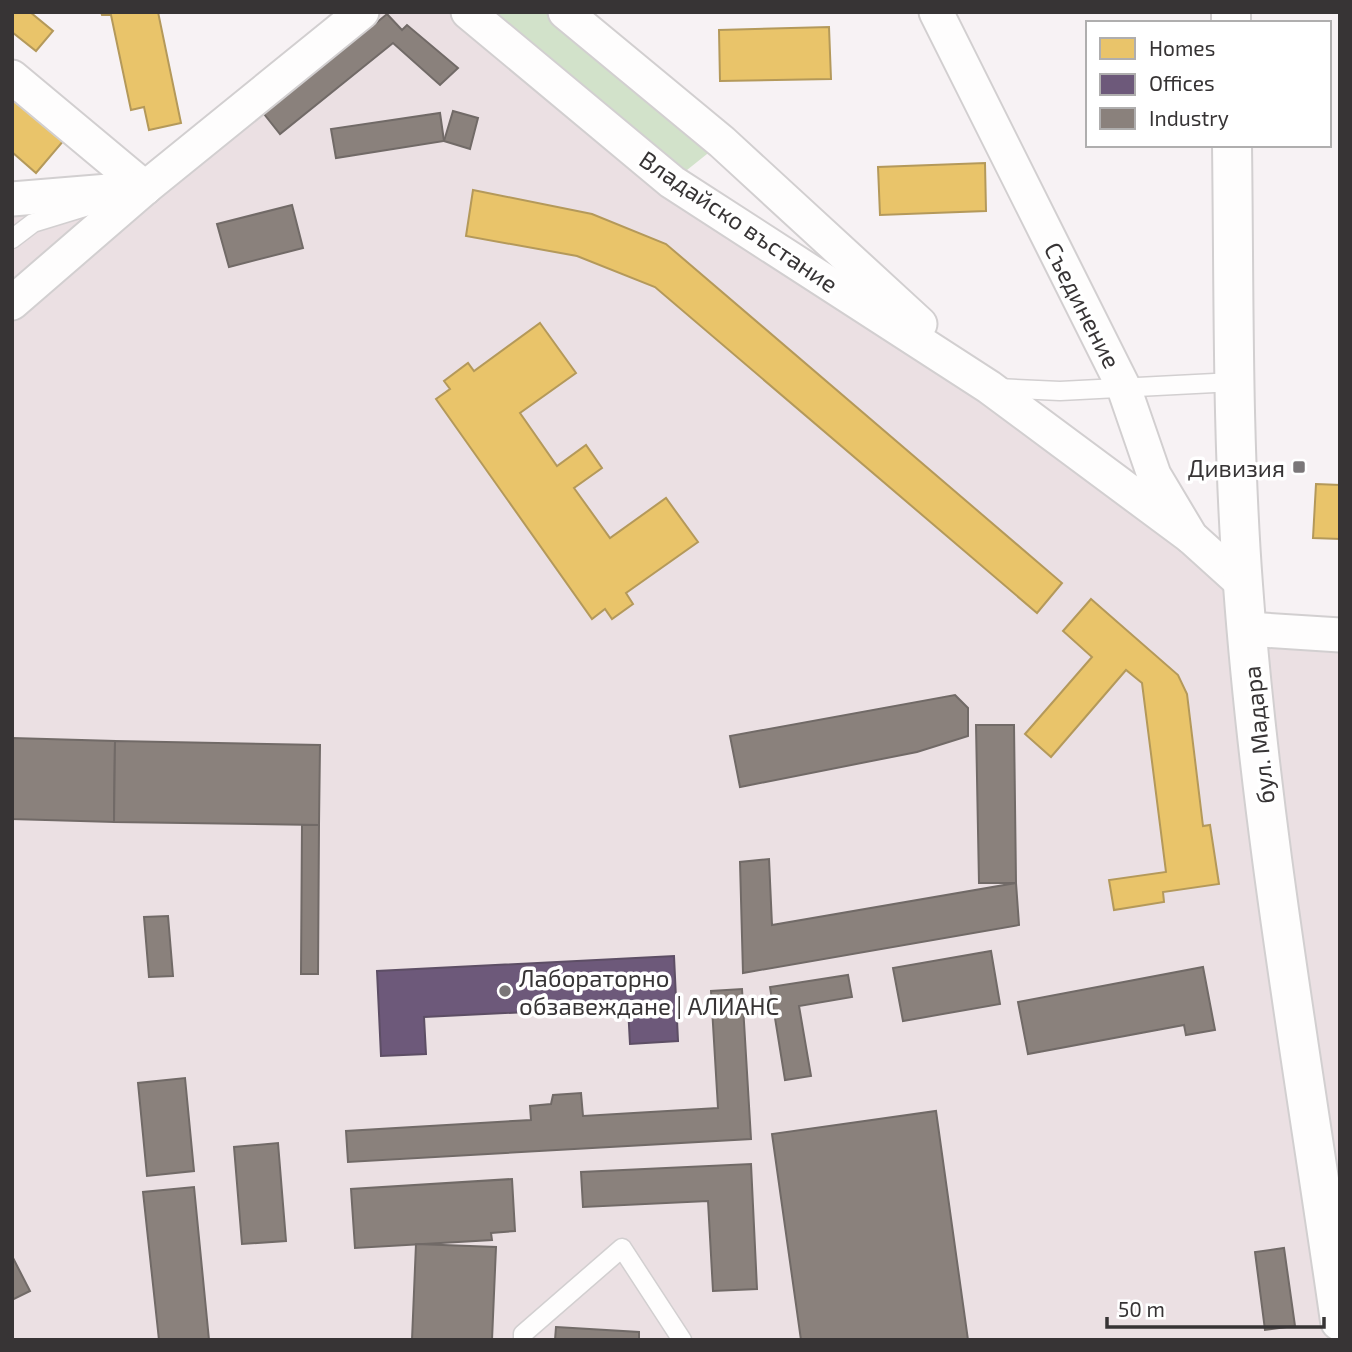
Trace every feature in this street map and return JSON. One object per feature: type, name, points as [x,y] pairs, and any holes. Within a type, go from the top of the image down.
[{"type":"main road","name":"бул. Мадара","points":[[1232,147],[1234,382],[1247,629],[1262,779],[1340,1321]]},
{"type":"street","points":[[12,303],[145,188],[362,12]]},
{"type":"street","name":"Владайско въстание","points":[[468,12],[672,182],[989,387],[1191,537]]},
{"type":"street","name":"Владайско въстание","points":[[565,12],[722,142],[989,387]]},
{"type":"street","name":"Съединение","points":[[936,12],[1124,388],[1154,475],[1191,537],[1243,584]]},
{"type":"street","points":[[12,77],[145,188]]},
{"type":"street","points":[[12,199],[145,188]]},
{"type":"street","points":[[1247,629],[1340,635]]},
{"type":"lane","points":[[12,239],[33,223],[145,188]]},
{"type":"lane","points":[[989,387],[1060,391],[1234,382]]},
{"type":"lane","points":[[523,1340],[523,1334],[622,1248],[682,1340]]},
{"type":"shaded area","points":[[362,12],[468,12],[1243,584],[1247,629],[1340,635],[1340,1340],[12,1340],[12,199],[145,188]]},
{"type":"green space","points":[[468,12],[565,12],[722,142],[672,182]]},
{"type":"building: Homes","points":[[12,12],[30,12],[53,31],[36,51],[12,32]]},
{"type":"building: Homes","points":[[101,12],[158,12],[181,123],[149,130],[144,107],[131,110],[111,15],[102,15]]},
{"type":"building: Homes","points":[[829,27],[831,79],[720,81],[719,30]]},
{"type":"building: Homes","points":[[12,98],[65,139],[36,173],[12,152]]},
{"type":"building: Homes","points":[[985,163],[986,211],[880,215],[878,167]]},
{"type":"building: Homes","points":[[473,190],[592,214],[666,244],[1062,583],[1037,613],[655,287],[577,256],[466,236]]},
{"type":"building: Homes","points":[[540,323],[576,373],[520,413],[557,466],[586,445],[602,468],[574,488],[610,538],[666,498],[698,542],[626,593],[633,604],[612,619],[605,609],[592,619],[436,399],[450,389],[444,381],[468,363],[474,371]]},
{"type":"building: Homes","points":[[1316,484],[1340,485],[1340,539],[1313,538]]},
{"type":"building: Homes","points":[[1091,599],[1178,675],[1187,694],[1203,826],[1210,825],[1219,884],[1163,892],[1164,902],[1114,910],[1109,880],[1166,872],[1142,683],[1126,670],[1051,757],[1025,734],[1092,657],[1063,631]]},
{"type":"building: Offices","points":[[674,956],[678,1041],[630,1044],[628,1007],[424,1017],[426,1054],[381,1056],[377,971]]},
{"type":"building: Industry","points":[[387,14],[402,30],[407,25],[458,68],[440,85],[393,43],[280,134],[264,114]]},
{"type":"building: Industry","points":[[453,111],[478,118],[470,149],[444,141]]},
{"type":"building: Industry","points":[[440,113],[444,141],[336,158],[331,129]]},
{"type":"building: Industry","points":[[292,205],[303,248],[229,267],[217,224]]},
{"type":"building: Industry","points":[[955,695],[968,708],[968,736],[917,752],[740,787],[730,736]]},
{"type":"building: Industry","points":[[976,725],[1014,725],[1016,883],[979,883]]},
{"type":"building: Industry","points":[[12,738],[115,741],[114,822],[12,819]]},
{"type":"building: Industry","points":[[115,741],[320,745],[319,825],[114,822]]},
{"type":"building: Industry","points":[[302,825],[319,825],[318,974],[301,974]]},
{"type":"building: Industry","points":[[769,859],[772,925],[1016,883],[1019,925],[743,973],[740,862]]},
{"type":"building: Industry","points":[[168,916],[173,976],[149,977],[144,917]]},
{"type":"building: Industry","points":[[991,951],[1000,1004],[903,1021],[893,968]]},
{"type":"building: Industry","points":[[1203,967],[1215,1030],[1186,1035],[1184,1025],[1028,1054],[1018,1002]]},
{"type":"building: Industry","points":[[848,975],[852,997],[799,1006],[811,1076],[785,1080],[770,987]]},
{"type":"building: Industry","points":[[742,989],[751,1139],[348,1162],[346,1131],[531,1120],[530,1106],[551,1104],[553,1095],[581,1093],[583,1116],[718,1108],[711,991]]},
{"type":"building: Industry","points":[[185,1078],[194,1171],[147,1176],[138,1083]]},
{"type":"building: Industry","points":[[936,1111],[968,1340],[801,1340],[772,1134]]},
{"type":"building: Industry","points":[[278,1143],[286,1241],[242,1244],[234,1147]]},
{"type":"building: Industry","points":[[751,1164],[757,1289],[713,1291],[708,1201],[583,1207],[581,1172]]},
{"type":"building: Industry","points":[[512,1179],[515,1231],[491,1233],[492,1240],[355,1248],[351,1189]]},
{"type":"building: Industry","points":[[194,1187],[209,1340],[159,1340],[143,1192]]},
{"type":"building: Industry","points":[[416,1244],[496,1247],[492,1340],[412,1340]]},
{"type":"building: Industry","points":[[1284,1248],[1295,1326],[1265,1330],[1255,1252]]},
{"type":"building: Industry","points":[[12,1256],[30,1291],[12,1300]]},
{"type":"building: Industry","points":[[556,1327],[639,1332],[639,1340],[555,1340]]},
{"type":"place","name":"Дивизия","points":[[1299,467]]},
{"type":"place","name":"Лабораторно обзавеждане | АЛИАНС","points":[[505,991]]}]
